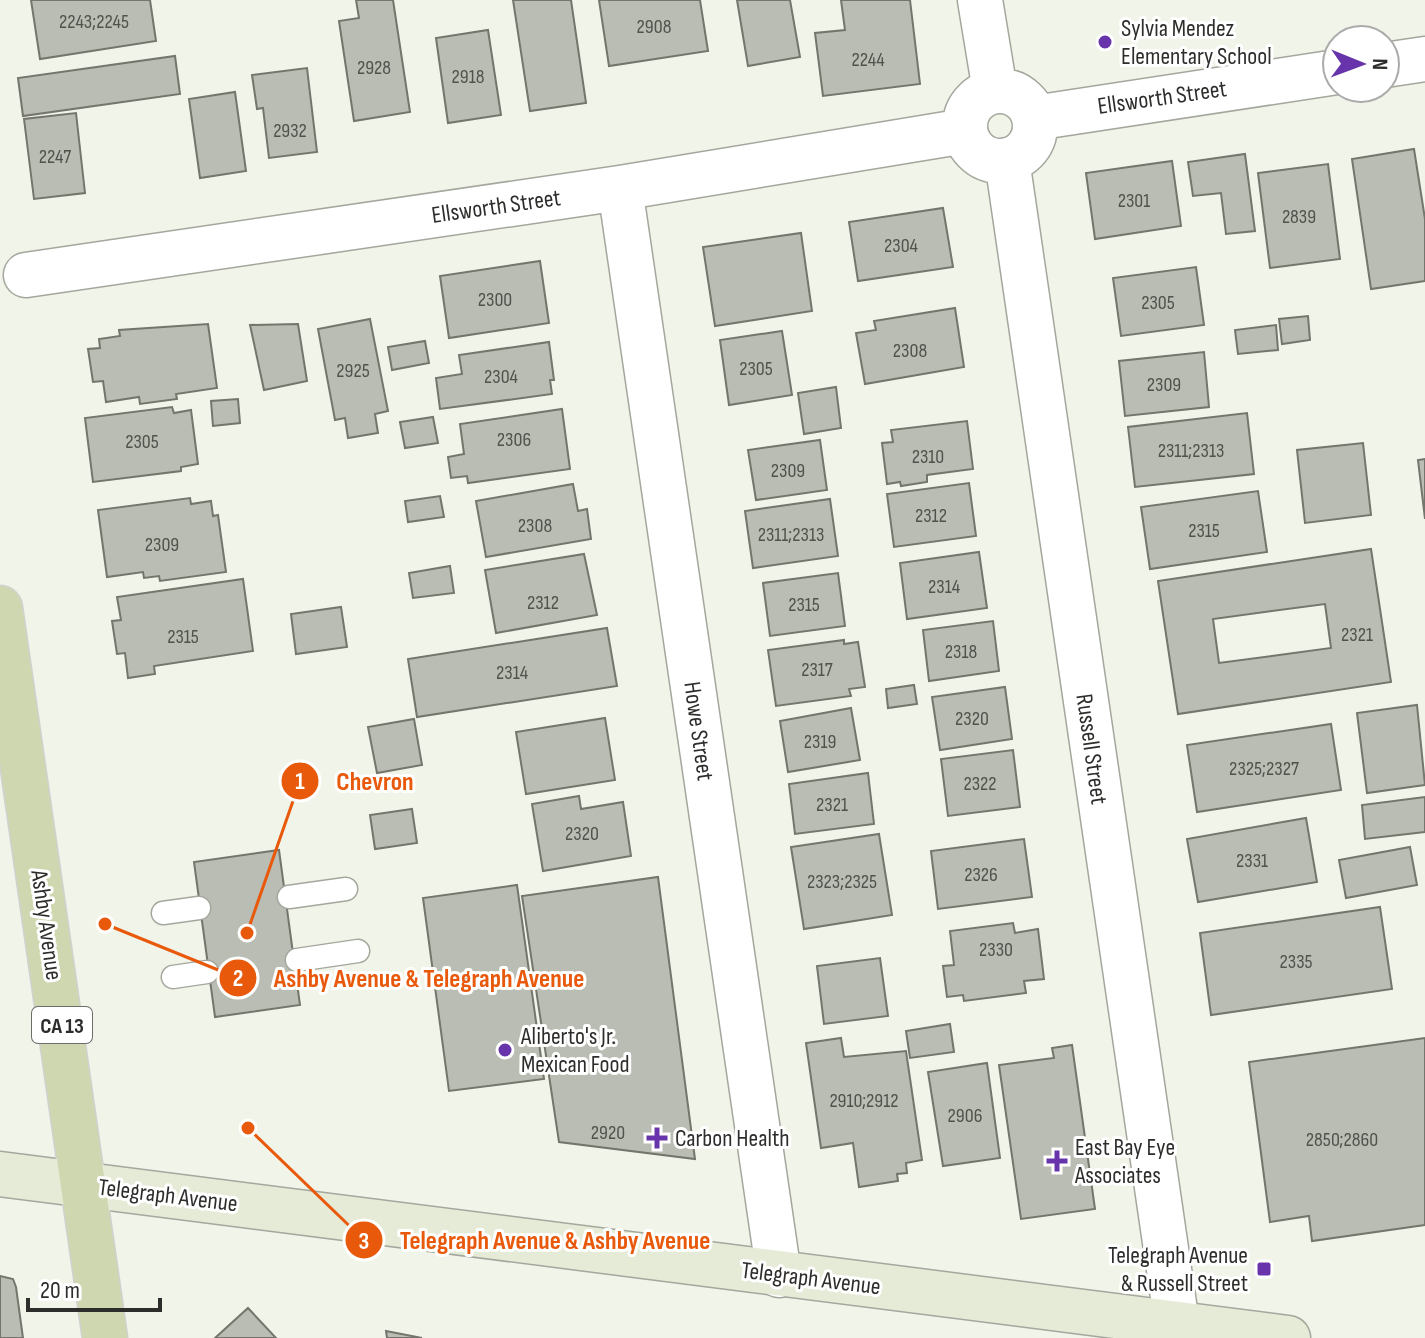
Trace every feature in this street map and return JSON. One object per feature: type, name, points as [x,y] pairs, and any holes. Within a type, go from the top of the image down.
[{"type":"main road","name":"Ashby Avenue","points":[[0,608],[86,1184],[105,1338]]},
{"type":"main road","name":"Telegraph Avenue","points":[[0,1174],[779,1275],[1178,1331],[1288,1338]]},
{"type":"street","points":[[980,0],[995,91]]},
{"type":"street","points":[[1401,63],[1425,59]]},
{"type":"street","name":"Ellsworth Street","points":[[1034,118],[1321,74]]},
{"type":"street","points":[[995,91],[1015,94],[1034,118],[1032,139],[1026,149],[1007,160],[985,158],[976,152],[965,131],[969,110],[975,101],[995,91]]},
{"type":"street","name":"Ellsworth Street","points":[[26,275],[620,188],[965,131]]},
{"type":"street","name":"Russell Street","points":[[1007,160],[1178,1331]]},
{"type":"street","name":"Howe Street","points":[[620,188],[779,1275]]},
{"type":"lane","points":[[289,897],[346,889]]},
{"type":"lane","points":[[163,913],[199,908]]},
{"type":"lane","points":[[297,960],[358,951]]},
{"type":"lane","points":[[173,977],[207,972]]},
{"type":"building","points":[[31,0],[150,0],[156,41],[40,59]]},
{"type":"building","points":[[356,0],[393,0],[410,112],[354,121],[339,21],[359,18]]},
{"type":"building","points":[[513,0],[571,0],[586,103],[530,111]]},
{"type":"building","points":[[599,0],[700,0],[708,51],[609,66]]},
{"type":"building","points":[[737,0],[790,0],[800,57],[748,66]]},
{"type":"building","points":[[841,0],[910,0],[920,84],[823,96],[815,33],[845,30]]},
{"type":"building","points":[[488,30],[501,115],[448,123],[436,38]]},
{"type":"building","points":[[175,56],[180,94],[23,116],[18,78]]},
{"type":"building","points":[[307,68],[317,152],[269,158],[263,108],[257,109],[252,75]]},
{"type":"building","points":[[235,92],[246,171],[200,178],[189,99]]},
{"type":"building","points":[[76,113],[85,193],[34,199],[24,119]]},
{"type":"building","points":[[1414,149],[1425,219],[1425,281],[1371,289],[1352,159]]},
{"type":"building","points":[[1245,154],[1255,231],[1226,234],[1221,193],[1193,196],[1188,162]]},
{"type":"building","points":[[1172,161],[1181,226],[1095,239],[1086,173]]},
{"type":"building","points":[[1328,164],[1340,259],[1270,268],[1258,173]]},
{"type":"building","points":[[943,208],[953,267],[858,281],[849,222]]},
{"type":"building","points":[[801,233],[812,311],[715,326],[703,247]]},
{"type":"building","points":[[540,261],[549,323],[449,338],[440,276]]},
{"type":"building","points":[[1196,267],[1204,325],[1121,336],[1113,278]]},
{"type":"building","points":[[955,308],[964,367],[865,384],[856,333],[876,330],[874,321]]},
{"type":"building","points":[[1308,316],[1310,340],[1282,344],[1279,319]]},
{"type":"building","points":[[370,319],[388,411],[375,414],[378,433],[348,438],[345,418],[335,420],[318,329]]},
{"type":"building","points":[[208,324],[217,388],[176,394],[177,399],[140,404],[139,397],[106,402],[103,381],[93,382],[88,349],[100,348],[99,339],[120,336],[119,330]]},
{"type":"building","points":[[298,324],[307,381],[264,390],[250,325]]},
{"type":"building","points":[[1276,325],[1278,350],[1238,354],[1235,330]]},
{"type":"building","points":[[782,331],[792,395],[729,405],[720,340]]},
{"type":"building","points":[[425,341],[429,363],[392,370],[388,347]]},
{"type":"building","points":[[549,342],[554,380],[550,380],[552,394],[440,409],[436,378],[462,374],[459,355]]},
{"type":"building","points":[[1204,352],[1209,407],[1125,416],[1119,361]]},
{"type":"building","points":[[836,387],[841,428],[804,434],[798,393]]},
{"type":"building","points":[[238,399],[240,423],[213,426],[211,401]]},
{"type":"building","points":[[172,407],[174,413],[191,410],[198,464],[181,467],[181,471],[93,482],[85,418]]},
{"type":"building","points":[[562,409],[570,469],[468,483],[467,476],[451,478],[448,457],[464,454],[460,424]]},
{"type":"building","points":[[1247,413],[1254,474],[1135,487],[1128,427]]},
{"type":"building","points":[[433,417],[438,443],[405,448],[400,422]]},
{"type":"building","points":[[967,421],[973,469],[927,475],[927,482],[901,486],[900,482],[887,484],[882,443],[893,442],[891,430]]},
{"type":"building","points":[[820,440],[827,490],[756,500],[748,450]]},
{"type":"building","points":[[1363,443],[1371,515],[1305,523],[1297,450]]},
{"type":"building","points":[[1425,459],[1425,519],[1418,460]]},
{"type":"building","points":[[969,483],[976,536],[894,547],[887,494]]},
{"type":"building","points":[[573,484],[578,511],[587,509],[591,539],[486,557],[476,501]]},
{"type":"building","points":[[1258,491],[1267,552],[1150,569],[1141,507]]},
{"type":"building","points":[[440,496],[444,517],[408,522],[405,501]]},
{"type":"building","points":[[190,498],[191,504],[211,501],[213,516],[218,515],[226,572],[160,581],[159,576],[144,578],[143,572],[107,577],[98,510]]},
{"type":"building","points":[[830,499],[838,556],[753,568],[745,511]]},
{"type":"building","points":[[1371,549],[1391,682],[1178,714],[1158,581]],"holes":[[[1325,604],[1331,648],[1219,663],[1213,619]]]},
{"type":"building","points":[[979,552],[987,608],[907,619],[900,563]]},
{"type":"building","points":[[584,554],[597,615],[496,633],[485,570]]},
{"type":"building","points":[[450,566],[454,593],[413,598],[409,573]]},
{"type":"building","points":[[838,573],[845,626],[770,636],[763,583]]},
{"type":"building","points":[[243,579],[253,651],[154,666],[155,674],[128,678],[125,653],[117,654],[112,621],[121,620],[117,597]]},
{"type":"building","points":[[341,607],[347,647],[296,654],[291,614]]},
{"type":"building","points":[[993,621],[999,671],[929,681],[923,630]]},
{"type":"building","points":[[607,628],[617,686],[417,717],[408,659]]},
{"type":"building","points":[[844,640],[844,644],[858,642],[865,687],[849,689],[851,696],[776,706],[768,650]]},
{"type":"building","points":[[914,685],[917,704],[888,708],[886,689]]},
{"type":"building","points":[[1005,687],[1012,739],[940,750],[932,697]]},
{"type":"building","points":[[1417,705],[1425,785],[1367,793],[1357,713]]},
{"type":"building","points":[[851,708],[860,760],[788,772],[780,721]]},
{"type":"building","points":[[605,718],[615,780],[526,794],[516,732]]},
{"type":"building","points":[[414,719],[422,765],[377,773],[368,727]]},
{"type":"building","points":[[1331,724],[1341,790],[1197,812],[1187,745]]},
{"type":"building","points":[[1013,750],[1020,807],[948,816],[941,759]]},
{"type":"building","points":[[868,773],[874,824],[795,834],[789,784]]},
{"type":"building","points":[[579,796],[581,809],[623,802],[631,856],[543,871],[532,804]]},
{"type":"building","points":[[1425,797],[1425,832],[1365,839],[1362,805]]},
{"type":"building","points":[[412,809],[417,843],[375,849],[370,815]]},
{"type":"building","points":[[1306,818],[1317,882],[1198,902],[1187,839]]},
{"type":"building","points":[[879,834],[892,915],[804,929],[791,847]]},
{"type":"building","points":[[1024,839],[1032,897],[938,909],[931,851]]},
{"type":"building","points":[[1410,847],[1417,885],[1346,898],[1339,860]]},
{"type":"building","points":[[279,850],[300,1005],[215,1017],[194,862]]},
{"type":"building","points":[[658,877],[695,1159],[559,1142],[522,896]]},
{"type":"building","points":[[517,885],[544,1079],[449,1091],[423,898]]},
{"type":"building","points":[[1380,907],[1392,989],[1211,1015],[1200,933]]},
{"type":"building","points":[[1013,923],[1015,933],[1038,929],[1044,979],[1024,981],[1026,993],[964,1001],[963,995],[947,997],[943,966],[954,965],[950,931]]},
{"type":"building","points":[[880,958],[888,1016],[824,1024],[817,966]]},
{"type":"building","points":[[950,1024],[954,1052],[910,1058],[906,1031]]},
{"type":"building","points":[[841,1038],[844,1057],[906,1051],[922,1160],[906,1163],[907,1173],[897,1174],[898,1181],[859,1187],[853,1143],[821,1148],[806,1043]]},
{"type":"building","points":[[1425,1038],[1425,1225],[1312,1241],[1309,1216],[1270,1222],[1249,1062]]},
{"type":"building","points":[[1072,1045],[1095,1209],[1021,1219],[999,1065],[1054,1058],[1052,1048]]},
{"type":"building","points":[[987,1063],[1000,1158],[943,1166],[928,1072]]},
{"type":"building","points":[[0,1276],[13,1279],[16,1287],[23,1338],[0,1338]]},
{"type":"building","points":[[248,1308],[276,1338],[215,1338]]},
{"type":"building","points":[[386,1331],[422,1338],[387,1338]]},
{"type":"place","name":"Sylvia Mendez Elementary School","points":[[1105,42]]},
{"type":"place","name":"Ashby Avenue & Telegraph Avenue","points":[[105,924]]},
{"type":"place","name":"Chevron","points":[[247,933]]},
{"type":"place","name":"Aliberto's Jr. Mexican Food","points":[[505,1050]]},
{"type":"place","name":"Telegraph Avenue & Ashby Avenue","points":[[248,1128]]},
{"type":"place","name":"Carbon Health","points":[[657,1138]]},
{"type":"place","name":"East Bay Eye Associates","points":[[1057,1161]]},
{"type":"place","name":"Telegraph Avenue & Russell Street","points":[[1264,1269]]}]
